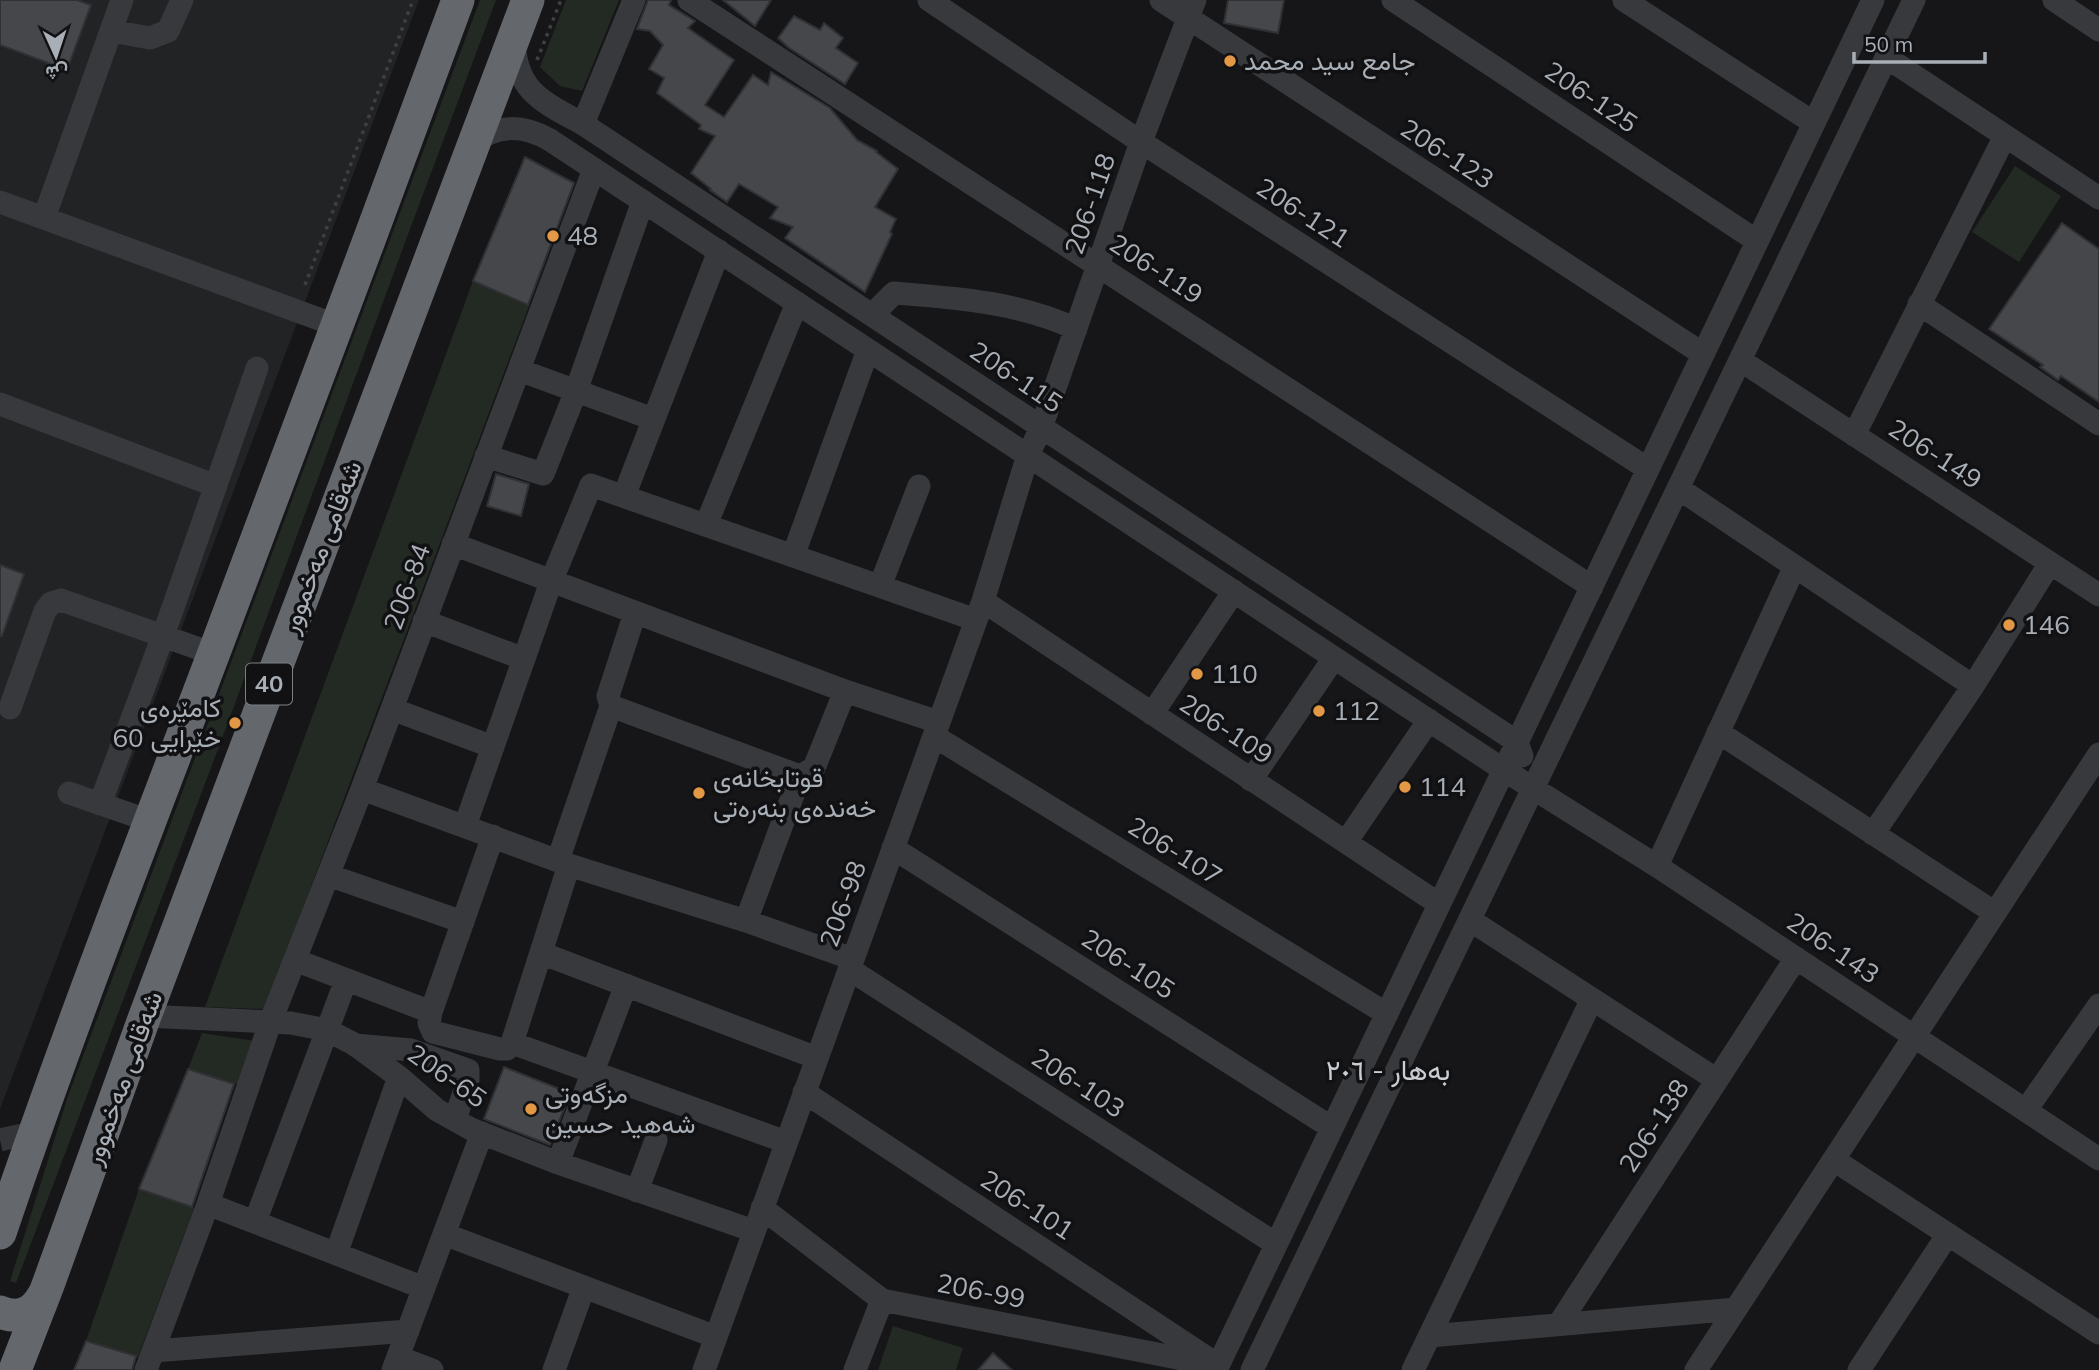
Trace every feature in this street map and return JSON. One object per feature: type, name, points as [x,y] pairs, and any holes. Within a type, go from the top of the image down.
[{"type":"highway","name":"40","points":[[0,1233],[150,821],[338,326],[458,0]]},
{"type":"highway","name":"شەقامی مەخموور","points":[[15,1370],[145,1016],[528,0]]},
{"type":"highway","points":[[0,1312],[13,1316],[27,1314],[43,1296]]},
{"type":"highway","points":[[0,1357],[6,1370]]},
{"type":"street","points":[[44,218],[122,0]]},
{"type":"street","points":[[111,31],[150,38],[168,31],[182,0]]},
{"type":"street","points":[[583,124],[634,0]]},
{"type":"street","name":"206-119","points":[[689,0],[1592,587]]},
{"type":"street","name":"206-121","points":[[929,0],[1141,142],[1648,469]]},
{"type":"street","name":"206-123","points":[[1161,0],[1192,9],[1703,354]]},
{"type":"street","name":"206-125","points":[[1394,0],[1757,241]]},
{"type":"street","points":[[1624,0],[1814,123]]},
{"type":"street","points":[[1252,1370],[1914,0]]},
{"type":"street","points":[[2061,2],[2099,30]]},
{"type":"street","points":[[1217,1368],[1814,123],[1865,3]]},
{"type":"street","name":"206-118","points":[[1028,455],[1041,428],[1141,142],[1192,9]]},
{"type":"street","name":"206-115","points":[[513,38],[519,72],[534,94],[551,106],[583,124],[873,314],[1517,742]]},
{"type":"street","points":[[1886,57],[2099,198]]},
{"type":"street","points":[[538,133],[551,106]]},
{"type":"street","points":[[472,146],[481,136],[495,130],[524,129],[538,133],[1503,770]]},
{"type":"street","points":[[1854,435],[2005,136]]},
{"type":"street","name":"206-84","points":[[150,1360],[208,1204],[270,1023],[362,789],[594,169]]},
{"type":"street","points":[[486,456],[543,474],[576,391],[643,201]]},
{"type":"street","points":[[0,202],[338,326]]},
{"type":"street","points":[[624,496],[719,251]]},
{"type":"street","points":[[873,314],[894,293],[978,301],[1022,309],[1056,319],[1076,329]]},
{"type":"street","points":[[706,525],[797,303]]},
{"type":"street","points":[[1919,304],[2099,424]]},
{"type":"street","points":[[793,556],[868,349]]},
{"type":"street","name":"206-149","points":[[1740,360],[2099,594]]},
{"type":"street","points":[[100,804],[163,636],[257,368]]},
{"type":"street","points":[[519,370],[653,419]]},
{"type":"street","points":[[0,404],[216,486]]},
{"type":"street","name":"206-98","points":[[704,1370],[979,611],[1028,455]]},
{"type":"street","name":"206-109","points":[[551,582],[591,485],[880,586],[979,611],[1152,714],[1439,904]]},
{"type":"street","points":[[880,586],[919,486]]},
{"type":"street","points":[[1678,488],[1973,686]]},
{"type":"street","name":"206-107","points":[[453,544],[845,691],[936,729],[1387,1014]]},
{"type":"street","points":[[1873,834],[1973,686],[2050,563]]},
{"type":"street","points":[[1657,866],[1794,568]]},
{"type":"street","points":[[465,826],[551,582]]},
{"type":"street","points":[[1152,714],[1234,591]]},
{"type":"street","points":[[10,708],[45,611],[51,603],[61,600],[214,654]]},
{"type":"street","points":[[506,1046],[541,953],[563,862],[611,706],[608,696],[635,613]]},
{"type":"street","points":[[424,621],[524,659]]},
{"type":"street","points":[[1251,780],[1334,658]]},
{"type":"street","points":[[746,921],[800,776],[814,768],[845,691]]},
{"type":"street","points":[[611,706],[800,776]]},
{"type":"street","points":[[392,709],[493,747]]},
{"type":"street","points":[[1346,842],[1429,720]]},
{"type":"street","points":[[1718,732],[1995,913]]},
{"type":"street","points":[[1517,742],[1533,788]]},
{"type":"street","points":[[1696,1370],[2099,754]]},
{"type":"street","name":"206-143","points":[[1503,770],[1657,866],[2099,1159]]},
{"type":"street","name":"206-103","points":[[362,789],[563,862],[746,921],[851,964],[1276,1244]]},
{"type":"street","points":[[69,793],[150,821]]},
{"type":"street","points":[[493,836],[431,1012],[429,1023],[433,1031],[506,1046],[593,1071],[786,1142]]},
{"type":"street","name":"206-105","points":[[893,848],[1332,1128]]},
{"type":"street","points":[[328,875],[463,922]]},
{"type":"street","points":[[1470,920],[1717,1080]]},
{"type":"street","points":[[541,953],[817,1058]]},
{"type":"street","name":"206-138","points":[[1559,1324],[1796,958]]},
{"type":"street","points":[[295,961],[431,1012]]},
{"type":"street","points":[[255,1222],[345,980]]},
{"type":"street","points":[[558,1163],[626,985]]},
{"type":"street","points":[[1413,1370],[1592,999]]},
{"type":"street","points":[[2026,1111],[2099,1005]]},
{"type":"street","name":"206-65","points":[[145,1016],[291,1023],[327,1030],[354,1044],[399,1077],[437,1110],[482,1133],[558,1163],[754,1231]]},
{"type":"street","points":[[354,1044],[411,1050],[468,1070],[468,1080],[455,1120]]},
{"type":"street","points":[[336,1254],[399,1077]]},
{"type":"street","name":"206-101","points":[[804,1092],[1217,1368]]},
{"type":"street","points":[[432,1370],[395,1364],[482,1133]]},
{"type":"street","points":[[637,1191],[656,1140]]},
{"type":"street","points":[[1833,1160],[2099,1333]]},
{"type":"street","points":[[208,1204],[424,1288]]},
{"type":"street","name":"206-99","points":[[762,1208],[882,1300],[1217,1368]]},
{"type":"street","points":[[444,1234],[716,1337]]},
{"type":"street","points":[[1859,1370],[1948,1234]]},
{"type":"street","points":[[554,1370],[584,1287]]},
{"type":"street","points":[[855,1370],[882,1300]]},
{"type":"street","points":[[1430,1336],[1736,1309]]},
{"type":"street","points":[[150,1360],[408,1331]]},
{"type":"path","points":[[304,285],[413,0]]},
{"type":"path","points":[[533,70],[561,0]]},
{"type":"shaded area","points":[[0,0],[419,0],[0,1109]]},
{"type":"shaded area","points":[[480,0],[496,0],[223,736],[16,1283],[10,1281],[68,1096]]},
{"type":"shaded area","points":[[566,0],[619,0],[582,91],[560,86],[540,67]]},
{"type":"shaded area","points":[[2015,166],[2061,196],[2019,262],[1972,232]]},
{"type":"shaded area","points":[[473,281],[529,306],[265,1009],[205,1007]]},
{"type":"shaded area","points":[[202,1033],[255,1041],[240,1085],[188,1069]]},
{"type":"shaded area","points":[[139,1189],[194,1208],[138,1357],[86,1341]]},
{"type":"shaded area","points":[[893,1326],[963,1348],[956,1370],[878,1370]]},
{"type":"building","points":[[0,0],[77,0],[91,5],[67,70],[0,45]]},
{"type":"building","points":[[648,0],[671,0],[669,5],[695,21],[688,28],[734,60],[705,105],[724,117],[753,75],[768,85],[771,72],[830,108],[857,140],[877,151],[898,169],[875,207],[896,219],[890,232],[892,234],[865,292],[785,238],[793,227],[770,218],[778,207],[739,184],[727,202],[691,173],[715,136],[699,129],[701,125],[657,93],[664,78],[649,69],[663,45],[650,31],[637,29]]},
{"type":"building","points":[[723,0],[771,0],[755,26]]},
{"type":"building","points":[[1228,0],[1284,0],[1278,33],[1224,23]]},
{"type":"building","points":[[794,16],[820,30],[824,23],[843,38],[836,48],[858,63],[845,84],[778,38]]},
{"type":"building","points":[[525,157],[574,183],[528,305],[473,281]]},
{"type":"building","points":[[2062,223],[2099,249],[2099,402],[2061,376],[2058,380],[2040,367],[2043,365],[1989,329]]},
{"type":"building","points":[[496,474],[529,484],[521,516],[487,506]]},
{"type":"building","points":[[0,565],[24,574],[2,636],[0,636]]},
{"type":"building","name":"مزگەوتی شەهید حسين","points":[[504,1067],[570,1093],[550,1145],[484,1119]]},
{"type":"building","points":[[188,1069],[234,1084],[192,1207],[139,1189]]},
{"type":"building","points":[[86,1341],[136,1356],[132,1370],[74,1370]]},
{"type":"building","points":[[993,1353],[1012,1370],[978,1370]]},
{"type":"tunnel","points":[[0,1140],[35,1132]]},
{"type":"place","name":"جامع سيد محمد","points":[[1230,61]]},
{"type":"place","name":"48","points":[[553,236]]},
{"type":"place","name":"146","points":[[2009,625]]},
{"type":"place","name":"110","points":[[1197,674]]},
{"type":"place","name":"112","points":[[1319,711]]},
{"type":"place","name":"کامێرەی خێرایی 60","points":[[235,723]]},
{"type":"place","name":"114","points":[[1405,787]]},
{"type":"place","name":"قوتابخانەی خەندەی بنەرەتی","points":[[699,793]]},
{"type":"place","name":"مزگەوتی شەهید حسين","points":[[531,1109]]},
{"type":"district","name":"بەهار - ٢٠٦","points":[[1388,1070]]}]
